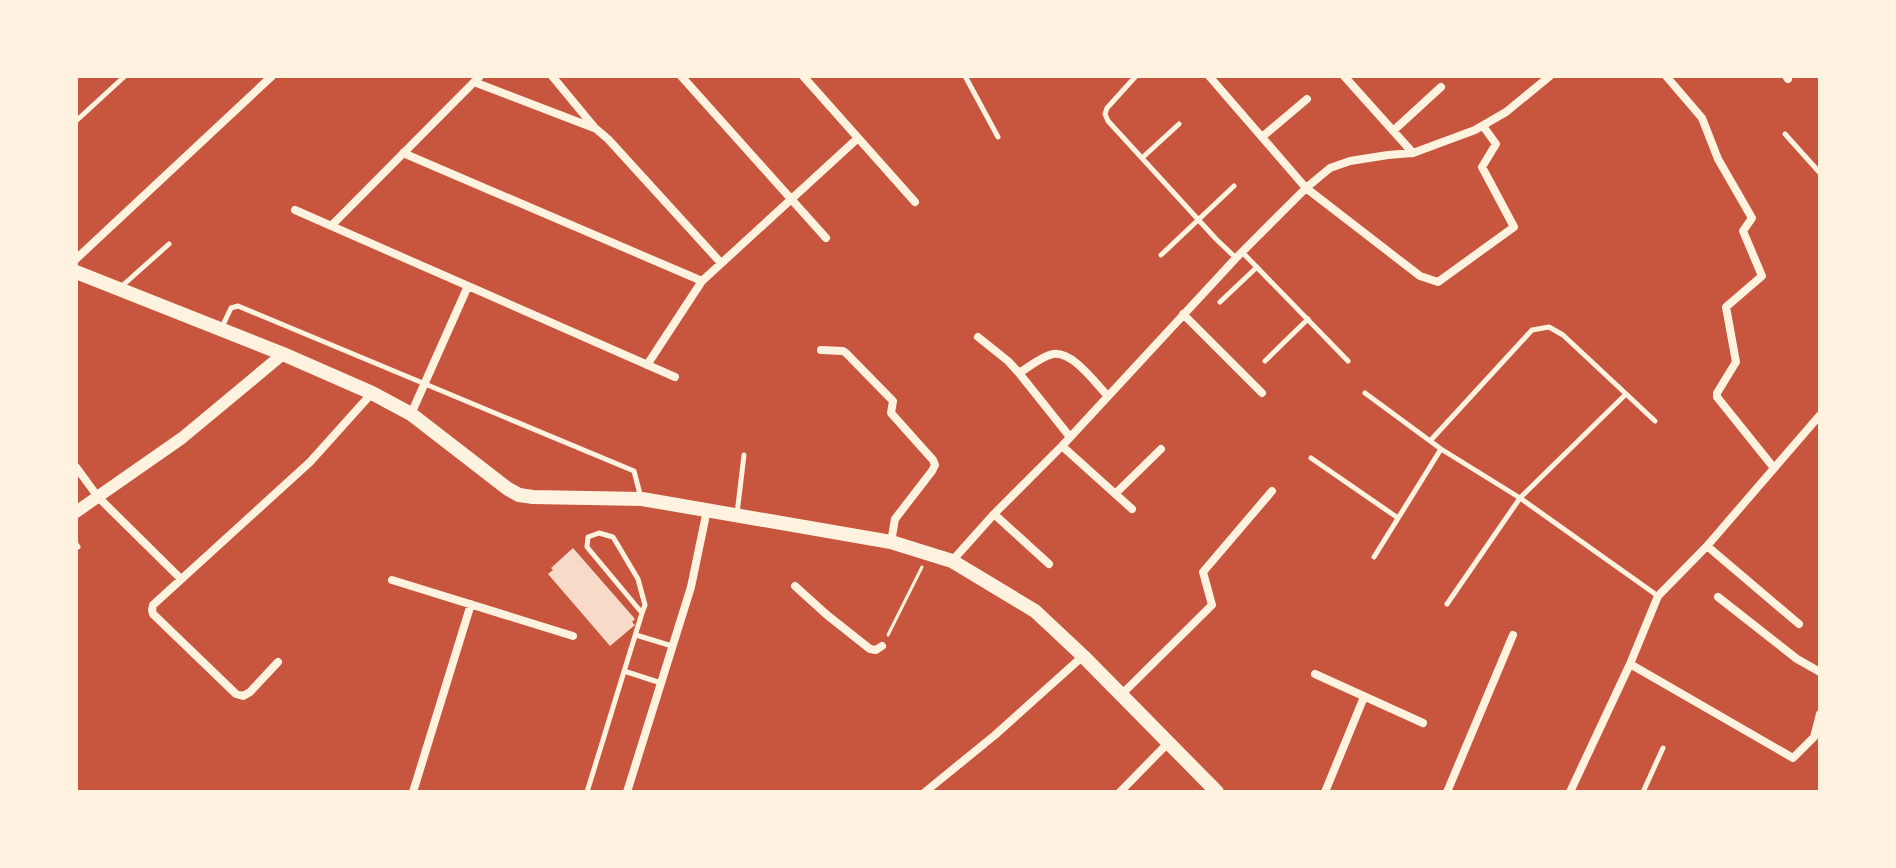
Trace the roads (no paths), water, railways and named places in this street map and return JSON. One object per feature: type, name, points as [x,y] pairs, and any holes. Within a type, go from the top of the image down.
[{"type":"main road","points":[[76,272],[283,354],[372,393],[411,414],[519,495],[642,499],[891,542],[952,561],[1035,611],[1217,792]]},
{"type":"street","points":[[76,259],[272,76]]},
{"type":"street","points":[[552,76],[595,128],[721,263]]},
{"type":"street","points":[[681,76],[826,238]]},
{"type":"street","points":[[803,76],[915,202]]},
{"type":"street","points":[[1209,76],[1306,188],[1420,276],[1438,282],[1514,227],[1482,167],[1496,144],[1483,126]]},
{"type":"street","points":[[1344,76],[1413,153]]},
{"type":"street","points":[[952,561],[1239,255],[1330,168],[1350,161],[1413,153],[1483,126],[1506,112],[1550,76]]},
{"type":"street","points":[[1666,76],[1702,118],[1718,159],[1752,218],[1743,231],[1762,276],[1726,307],[1736,362],[1717,397],[1774,468]]},
{"type":"street","points":[[331,226],[477,79],[595,128]]},
{"type":"street","points":[[1393,131],[1441,87]]},
{"type":"street","points":[[1262,137],[1307,99]]},
{"type":"street","points":[[647,365],[702,281],[858,138]]},
{"type":"street","points":[[403,153],[702,281]]},
{"type":"street","points":[[295,210],[675,377]]},
{"type":"street","points":[[411,414],[468,286]]},
{"type":"street","points":[[1183,314],[1262,393]]},
{"type":"street","points":[[978,337],[1008,361],[1070,437]]},
{"type":"street","points":[[821,350],[846,353],[893,401],[891,413],[935,465],[895,519],[891,542]]},
{"type":"street","points":[[76,512],[182,438],[283,354]]},
{"type":"street","points":[[1019,373],[1050,354],[1064,354],[1108,396]]},
{"type":"street","points":[[278,662],[250,692],[243,696],[236,694],[153,614],[153,605],[310,462],[372,393]]},
{"type":"street","points":[[1570,792],[1658,596],[1707,546],[1820,415]]},
{"type":"street","points":[[1062,446],[1132,509]]},
{"type":"street","points":[[1115,494],[1161,449]]},
{"type":"street","points":[[76,467],[98,497],[181,579]]},
{"type":"street","points":[[1121,695],[1212,605],[1203,572],[1272,491]]},
{"type":"street","points":[[627,792],[691,587],[707,510]]},
{"type":"street","points":[[994,514],[1049,564]]},
{"type":"street","points":[[1707,546],[1799,624]]},
{"type":"street","points":[[392,580],[573,636]]},
{"type":"street","points":[[795,586],[870,649],[876,650],[882,646]]},
{"type":"street","points":[[1718,597],[1797,659],[1820,672]]},
{"type":"street","points":[[413,792],[471,604]]},
{"type":"street","points":[[1447,792],[1513,635]]},
{"type":"street","points":[[925,792],[995,735],[1083,656]]},
{"type":"street","points":[[1630,664],[1793,758],[1814,737],[1820,714]]},
{"type":"street","points":[[1315,674],[1423,723]]},
{"type":"street","points":[[1325,792],[1364,697]]},
{"type":"street","points":[[1120,792],[1168,743]]},
{"type":"lane","points":[[76,121],[125,76]]},
{"type":"lane","points":[[965,76],[998,137]]},
{"type":"lane","points":[[1136,76],[1107,108],[1105,114],[1108,121],[1198,220],[1257,267],[1348,361]]},
{"type":"lane","points":[[1142,158],[1179,124]]},
{"type":"lane","points":[[1785,134],[1820,173]]},
{"type":"lane","points":[[1161,255],[1234,186]]},
{"type":"lane","points":[[118,289],[169,244]]},
{"type":"lane","points":[[1220,302],[1257,267]]},
{"type":"lane","points":[[220,330],[231,308],[238,306],[634,471],[642,499]]},
{"type":"lane","points":[[1265,361],[1308,319]]},
{"type":"lane","points":[[1430,441],[1532,330],[1549,327],[1563,335],[1655,421]]},
{"type":"lane","points":[[1365,393],[1441,449],[1520,498],[1658,596]]},
{"type":"lane","points":[[1447,604],[1520,498],[1626,394]]},
{"type":"lane","points":[[1374,557],[1441,449]]},
{"type":"lane","points":[[737,515],[744,455]]},
{"type":"lane","points":[[1311,458],[1398,518]]},
{"type":"lane","points":[[587,792],[645,605],[638,579],[613,537],[599,533],[588,537],[587,547],[642,613]]},
{"type":"lane","points":[[636,635],[673,646]]},
{"type":"lane","points":[[624,671],[661,683]]},
{"type":"lane","points":[[1643,792],[1663,748]]}]
